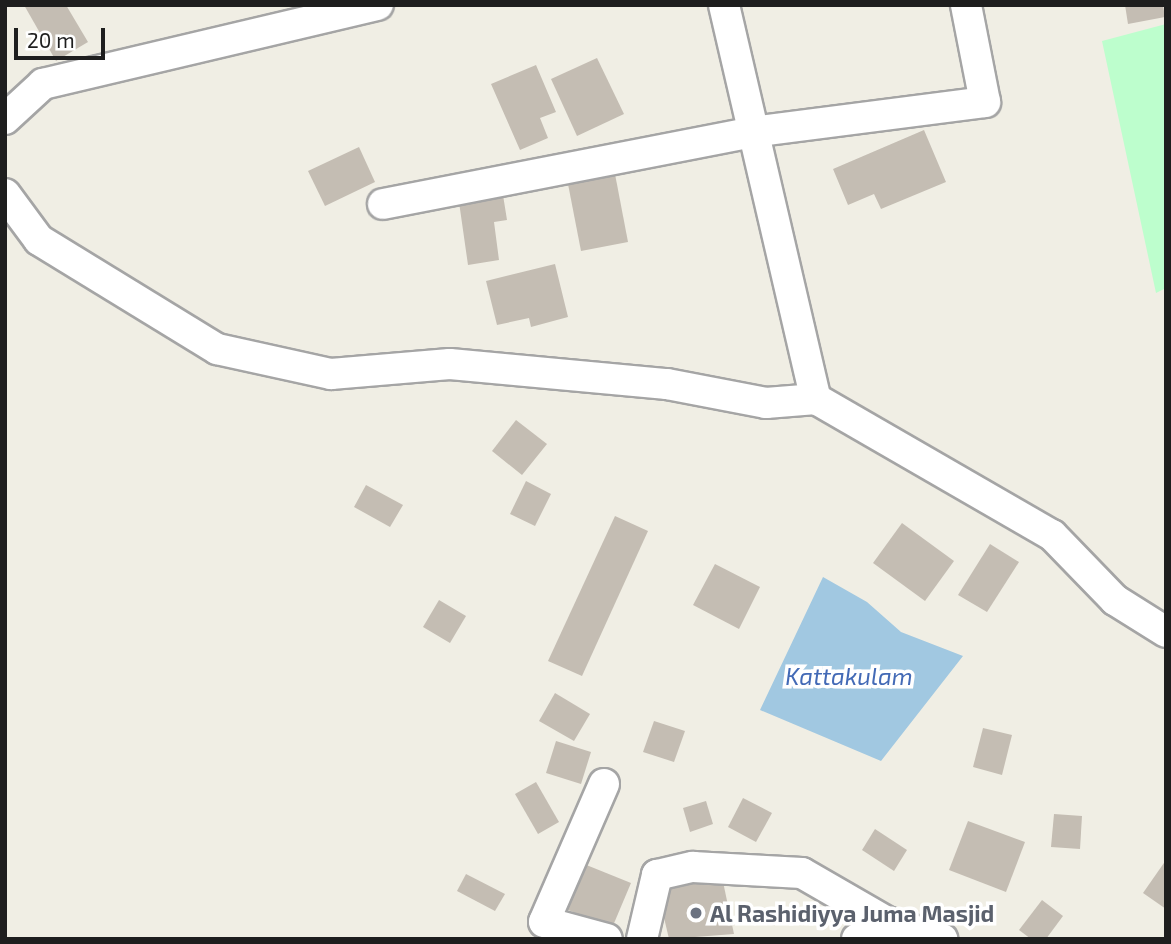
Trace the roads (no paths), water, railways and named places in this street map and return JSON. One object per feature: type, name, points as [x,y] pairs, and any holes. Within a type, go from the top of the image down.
[{"type":"street","points":[[5,119],[43,84],[378,5]]},
{"type":"street","points":[[724,5],[816,399]]},
{"type":"street","points":[[383,204],[752,132],[985,102],[966,5]]},
{"type":"street","points":[[5,194],[38,240],[217,349],[331,374],[450,364],[629,380],[766,403],[816,399],[1052,535],[1115,600],[1166,632]]},
{"type":"street","points":[[604,784],[544,922],[607,939]]},
{"type":"street","points":[[642,939],[657,874],[693,867],[802,873],[887,922],[942,939]]},
{"type":"street","points":[[857,939],[887,922]]},
{"type":"water","name":"Kattakulam","points":[[823,577],[867,602],[901,632],[963,656],[881,761],[760,710]]},
{"type":"place","name":"Al Rashidiyya Juma Masjid","points":[[696,913]]}]
